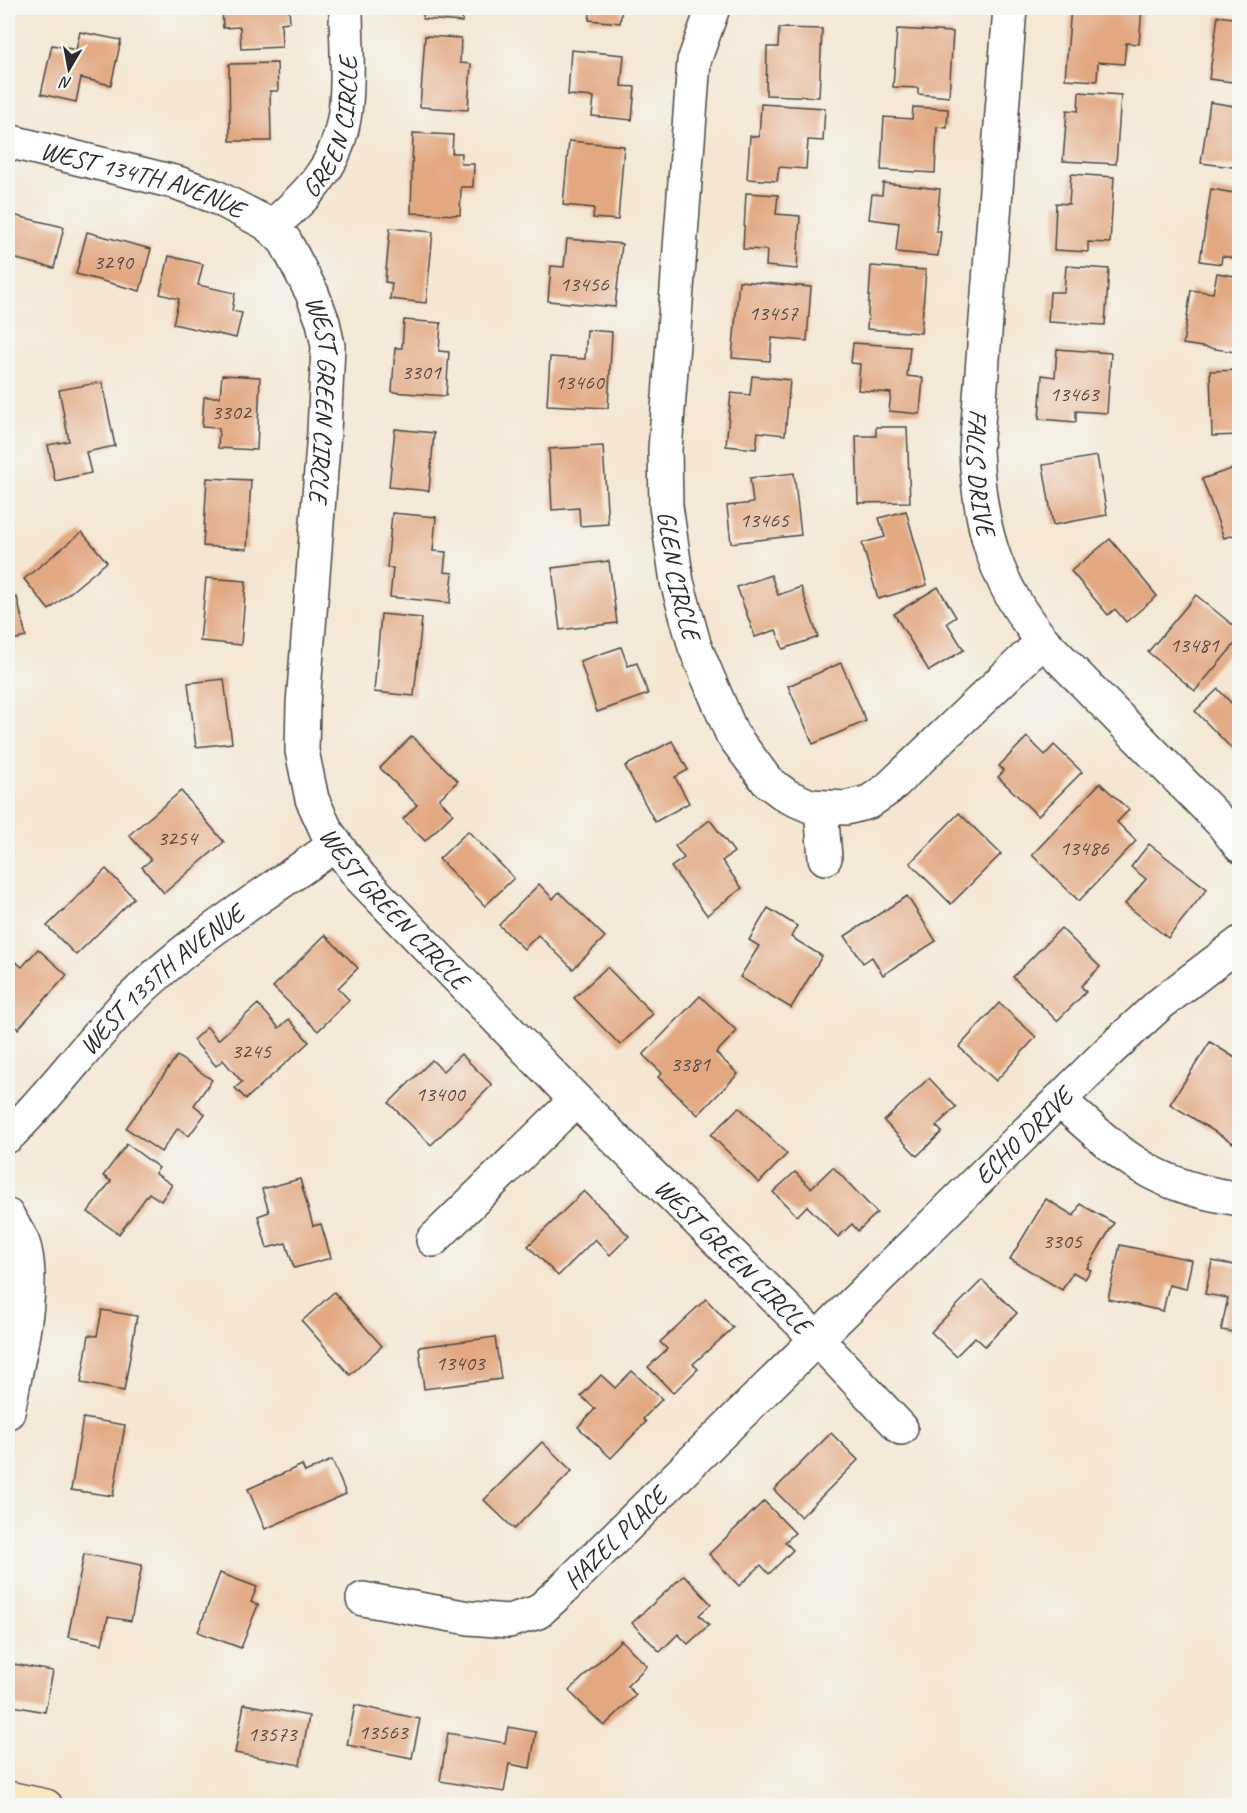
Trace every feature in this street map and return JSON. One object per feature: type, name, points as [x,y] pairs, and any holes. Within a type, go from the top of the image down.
[{"type":"main road","points":[[8,1798],[46,1806]]},
{"type":"street","name":"GREEN CIRCLE","points":[[271,228],[322,175],[336,149],[346,112],[345,8]]},
{"type":"street","name":"GLEN CIRCLE","points":[[713,8],[694,61],[665,450],[666,506],[677,582],[695,646],[732,734],[767,781],[787,796],[821,808],[846,808],[869,802],[888,789],[1043,640]]},
{"type":"street","name":"FALLS DRIVE","points":[[1010,8],[976,450],[977,489],[986,532],[999,572],[1025,620],[1222,823],[1239,846]]},
{"type":"street","name":"WEST 134TH AVENUE","points":[[8,141],[178,183],[216,197],[271,228]]},
{"type":"street","name":"WEST GREEN CIRCLE","points":[[271,228],[285,241],[312,293],[324,322],[328,346],[324,432],[303,704],[302,751],[312,800],[327,832],[360,877],[576,1100],[817,1339],[901,1428]]},
{"type":"street","points":[[821,808],[825,858]]},
{"type":"street","name":"WEST 135TH AVENUE","points":[[8,1136],[31,1114],[99,1032],[158,974],[188,949],[335,845]]},
{"type":"street","name":"ECHO DRIVE","points":[[817,1339],[1059,1100],[1161,1004],[1239,944]]},
{"type":"street","points":[[433,1240],[576,1100]]},
{"type":"street","points":[[1059,1100],[1124,1155],[1145,1169],[1196,1191],[1239,1199]]},
{"type":"street","points":[[8,1216],[22,1241],[29,1273],[28,1299],[8,1412]]},
{"type":"street","name":"HAZEL PLACE","points":[[363,1599],[469,1618],[509,1622],[538,1612],[817,1339]]},
{"type":"building","points":[[222,8],[289,8],[290,22],[281,23],[282,47],[241,49],[240,27],[223,28]]},
{"type":"building","points":[[423,8],[463,8],[462,22],[423,19]]},
{"type":"building","points":[[591,8],[622,8],[620,23],[589,20]]},
{"type":"building","points":[[1071,8],[1142,8],[1139,44],[1126,43],[1124,64],[1098,62],[1097,81],[1065,79]]},
{"type":"building","points":[[1218,16],[1240,19],[1240,83],[1209,79]]},
{"type":"building","points":[[779,28],[822,29],[819,97],[766,95],[767,47],[778,47]]},
{"type":"building","points":[[897,29],[953,32],[949,97],[918,94],[918,88],[893,87]]},
{"type":"building","points":[[80,32],[121,40],[111,85],[81,78],[76,102],[41,94],[52,45],[76,50]]},
{"type":"building","points":[[425,36],[461,38],[460,63],[471,64],[468,110],[420,107]]},
{"type":"building","points":[[571,50],[624,55],[621,86],[635,87],[632,120],[592,116],[594,97],[568,95]]},
{"type":"building","points":[[277,63],[278,91],[270,91],[271,141],[230,141],[229,64]]},
{"type":"building","points":[[1079,92],[1121,95],[1116,164],[1063,161],[1067,110],[1078,111]]},
{"type":"building","points":[[1210,102],[1240,107],[1240,168],[1201,163]]},
{"type":"building","points":[[761,104],[825,108],[823,141],[808,140],[806,169],[779,167],[777,181],[747,179],[750,136],[759,137]]},
{"type":"building","points":[[913,107],[948,109],[947,128],[937,127],[935,173],[881,170],[884,117],[912,119]]},
{"type":"building","points":[[413,133],[453,135],[452,153],[462,153],[461,164],[474,164],[473,187],[461,187],[460,215],[411,213]]},
{"type":"building","points":[[569,141],[624,146],[618,220],[593,218],[594,208],[563,205]]},
{"type":"building","points":[[1071,174],[1114,177],[1110,243],[1088,242],[1088,252],[1054,250],[1056,203],[1069,204]]},
{"type":"building","points":[[883,183],[940,189],[936,231],[941,231],[938,256],[896,252],[899,223],[869,219],[872,194],[882,195]]},
{"type":"building","points":[[1211,189],[1240,194],[1240,259],[1222,256],[1221,264],[1200,261]]},
{"type":"building","points":[[746,193],[778,195],[776,214],[800,216],[797,269],[766,266],[767,250],[743,249]]},
{"type":"building","points":[[8,214],[64,227],[54,268],[8,257]]},
{"type":"building","points":[[390,228],[433,232],[426,303],[390,299],[392,283],[385,282]]},
{"type":"building","points":[[87,232],[151,249],[140,291],[76,274]]},
{"type":"building","points":[[567,239],[622,244],[615,307],[548,301],[551,266],[564,267]]},
{"type":"building","points":[[169,256],[203,264],[198,285],[235,293],[232,311],[242,313],[236,338],[173,324],[179,299],[160,294]]},
{"type":"building","points":[[871,266],[926,270],[921,333],[867,329]]},
{"type":"building","points":[[1066,266],[1109,269],[1105,325],[1048,322],[1050,292],[1064,292]]},
{"type":"building","points":[[1217,273],[1240,277],[1240,323],[1235,352],[1183,344],[1191,290],[1213,293]]},
{"type":"building","points":[[739,281],[811,287],[807,341],[772,338],[770,361],[732,358]]},
{"type":"building","points":[[404,320],[441,323],[439,351],[449,352],[446,396],[392,392],[395,348],[402,348]]},
{"type":"building","points":[[587,330],[612,332],[608,408],[547,405],[550,357],[585,359]]},
{"type":"building","points":[[853,343],[910,347],[907,376],[923,378],[920,414],[889,411],[891,393],[858,390],[860,364],[851,363]]},
{"type":"building","points":[[1057,349],[1111,353],[1107,413],[1076,411],[1076,422],[1039,419],[1042,375],[1055,377]]},
{"type":"building","points":[[1240,370],[1240,435],[1212,436],[1210,371]]},
{"type":"building","points":[[222,375],[260,377],[257,450],[218,448],[219,428],[202,427],[204,397],[220,397]]},
{"type":"building","points":[[752,376],[790,380],[785,435],[758,432],[756,449],[726,446],[731,393],[750,395]]},
{"type":"building","points":[[102,382],[115,446],[86,452],[91,473],[55,481],[48,445],[69,441],[59,390]]},
{"type":"building","points":[[876,427],[907,427],[910,502],[858,503],[856,436],[876,436]]},
{"type":"building","points":[[395,429],[434,433],[429,491],[389,487]]},
{"type":"building","points":[[603,446],[608,524],[580,526],[579,508],[552,510],[549,449]]},
{"type":"building","points":[[1097,456],[1107,515],[1053,525],[1043,465]]},
{"type":"building","points":[[1240,466],[1240,533],[1224,538],[1202,479]]},
{"type":"building","points":[[794,473],[801,535],[731,543],[727,506],[753,503],[750,478]]},
{"type":"building","points":[[207,478],[251,480],[247,549],[203,546]]},
{"type":"building","points":[[906,511],[927,585],[878,599],[862,543],[885,537],[879,518]]},
{"type":"building","points":[[392,513],[436,517],[433,551],[446,552],[444,572],[453,573],[450,603],[390,597],[393,568],[387,568]]},
{"type":"building","points":[[82,532],[107,562],[49,610],[24,579]]},
{"type":"building","points":[[1110,539],[1157,596],[1126,622],[1115,609],[1108,615],[1071,571]]},
{"type":"building","points":[[609,561],[617,623],[560,630],[552,568]]},
{"type":"building","points":[[771,575],[778,595],[801,587],[818,637],[783,649],[776,630],[755,637],[737,587]]},
{"type":"building","points":[[206,578],[246,581],[241,645],[200,641]]},
{"type":"building","points":[[938,587],[956,617],[947,623],[964,650],[929,671],[894,614]]},
{"type":"building","points":[[1196,595],[1240,631],[1240,638],[1195,691],[1148,652]]},
{"type":"building","points":[[17,597],[26,637],[8,641],[8,600]]},
{"type":"building","points":[[381,614],[422,618],[414,696],[374,692]]},
{"type":"building","points":[[621,647],[628,666],[637,663],[648,694],[597,712],[580,661]]},
{"type":"building","points":[[841,663],[866,721],[813,744],[788,686]]},
{"type":"building","points":[[224,679],[232,743],[196,747],[188,683]]},
{"type":"building","points":[[1218,689],[1234,706],[1240,700],[1240,757],[1195,711]]},
{"type":"building","points":[[412,736],[458,781],[439,799],[453,814],[425,841],[403,819],[417,805],[380,768]]},
{"type":"building","points":[[1027,737],[1045,755],[1054,745],[1082,772],[1038,816],[998,777],[1004,771],[999,766]]},
{"type":"building","points":[[672,741],[688,770],[675,777],[689,803],[655,822],[625,766]]},
{"type":"building","points":[[1100,783],[1129,810],[1117,822],[1136,841],[1079,901],[1032,855]]},
{"type":"building","points":[[181,791],[224,842],[164,893],[142,867],[151,860],[129,835]]},
{"type":"building","points":[[959,813],[1001,854],[951,904],[910,863]]},
{"type":"building","points":[[710,820],[734,852],[722,861],[742,888],[707,915],[671,867],[684,858],[675,846]]},
{"type":"building","points":[[468,831],[514,878],[485,906],[439,859]]},
{"type":"building","points":[[1149,844],[1207,889],[1168,938],[1125,904],[1146,879],[1131,867]]},
{"type":"building","points":[[106,869],[134,898],[76,955],[47,926]]},
{"type":"building","points":[[539,884],[553,899],[559,892],[605,937],[573,969],[538,935],[524,949],[499,925]]},
{"type":"building","points":[[907,896],[936,941],[883,975],[872,957],[863,963],[845,936]]},
{"type":"building","points":[[768,908],[797,926],[791,937],[822,956],[791,1008],[740,977],[759,946],[749,940]]},
{"type":"building","points":[[1061,928],[1100,967],[1081,986],[1086,992],[1057,1021],[1013,977]]},
{"type":"building","points":[[325,935],[358,968],[338,988],[349,1000],[318,1031],[273,987]]},
{"type":"building","points":[[38,949],[67,975],[18,1029],[8,1020],[8,966],[13,960],[22,967]]},
{"type":"building","points":[[607,967],[653,1014],[620,1045],[574,998]]},
{"type":"building","points":[[700,996],[737,1031],[716,1053],[738,1074],[698,1115],[658,1077],[662,1073],[643,1055]]},
{"type":"building","points":[[999,1003],[1036,1037],[996,1081],[959,1047]]},
{"type":"building","points":[[258,1004],[279,1028],[289,1019],[309,1042],[246,1099],[235,1088],[242,1082],[223,1060],[216,1066],[193,1040],[207,1027],[218,1040]]},
{"type":"building","points":[[1210,1042],[1240,1061],[1240,1133],[1233,1143],[1170,1104]]},
{"type":"building","points":[[461,1054],[492,1085],[431,1145],[389,1103],[432,1060],[443,1071]]},
{"type":"building","points":[[177,1056],[212,1080],[194,1105],[205,1114],[189,1136],[178,1128],[161,1152],[126,1128]]},
{"type":"building","points":[[929,1078],[956,1107],[936,1126],[942,1132],[917,1156],[884,1121]]},
{"type":"building","points":[[739,1107],[787,1154],[759,1183],[711,1135]]},
{"type":"building","points":[[127,1144],[159,1168],[155,1173],[172,1185],[161,1201],[149,1193],[119,1234],[88,1212],[111,1181],[103,1176]]},
{"type":"building","points":[[833,1167],[877,1213],[858,1231],[852,1224],[838,1237],[807,1206],[797,1216],[773,1192],[795,1172],[811,1188]]},
{"type":"building","points":[[300,1179],[313,1226],[321,1224],[331,1258],[294,1268],[286,1243],[267,1248],[258,1216],[269,1212],[262,1189]]},
{"type":"building","points":[[584,1191],[629,1236],[610,1255],[595,1239],[558,1276],[528,1246]]},
{"type":"building","points":[[1046,1199],[1074,1216],[1080,1204],[1114,1223],[1087,1268],[1091,1270],[1085,1279],[1073,1272],[1062,1290],[1010,1259]]},
{"type":"building","points":[[1120,1245],[1192,1260],[1186,1289],[1169,1285],[1163,1311],[1108,1299]]},
{"type":"building","points":[[1212,1261],[1240,1266],[1240,1333],[1221,1330],[1228,1298],[1205,1294]]},
{"type":"building","points":[[982,1280],[1017,1313],[985,1346],[975,1337],[956,1356],[931,1332]]},
{"type":"building","points":[[334,1292],[382,1346],[350,1375],[302,1321]]},
{"type":"building","points":[[706,1299],[733,1328],[693,1364],[698,1369],[673,1393],[648,1367],[667,1349],[660,1342]]},
{"type":"building","points":[[102,1310],[137,1316],[124,1391],[81,1383],[89,1335],[97,1336]]},
{"type":"building","points":[[495,1337],[501,1379],[424,1389],[419,1347]]},
{"type":"building","points":[[632,1371],[662,1399],[643,1419],[646,1422],[611,1458],[578,1427],[595,1409],[581,1396],[601,1375],[615,1388]]},
{"type":"building","points":[[83,1418],[125,1425],[113,1496],[71,1490]]},
{"type":"building","points":[[831,1433],[858,1460],[801,1517],[774,1490]]},
{"type":"building","points":[[542,1442],[572,1471],[514,1529],[484,1500]]},
{"type":"building","points":[[332,1460],[346,1494],[265,1529],[248,1489],[302,1465],[305,1472]]},
{"type":"building","points":[[764,1501],[795,1533],[785,1542],[793,1550],[769,1574],[761,1565],[739,1586],[709,1554]]},
{"type":"building","points":[[84,1554],[142,1565],[131,1621],[108,1617],[102,1644],[68,1637]]},
{"type":"building","points":[[220,1573],[257,1587],[251,1602],[258,1605],[241,1648],[198,1632]]},
{"type":"building","points":[[684,1575],[711,1604],[699,1615],[709,1625],[688,1644],[678,1634],[660,1652],[632,1623]]},
{"type":"building","points":[[621,1640],[647,1666],[627,1686],[636,1695],[604,1726],[569,1691]]},
{"type":"building","points":[[8,1663],[53,1671],[45,1712],[8,1705]]},
{"type":"building","points":[[244,1704],[309,1716],[300,1765],[235,1753]]},
{"type":"building","points":[[355,1705],[420,1719],[412,1758],[347,1745]]},
{"type":"building","points":[[508,1727],[536,1732],[530,1768],[509,1764],[504,1792],[440,1781],[448,1733],[505,1743]]}]
